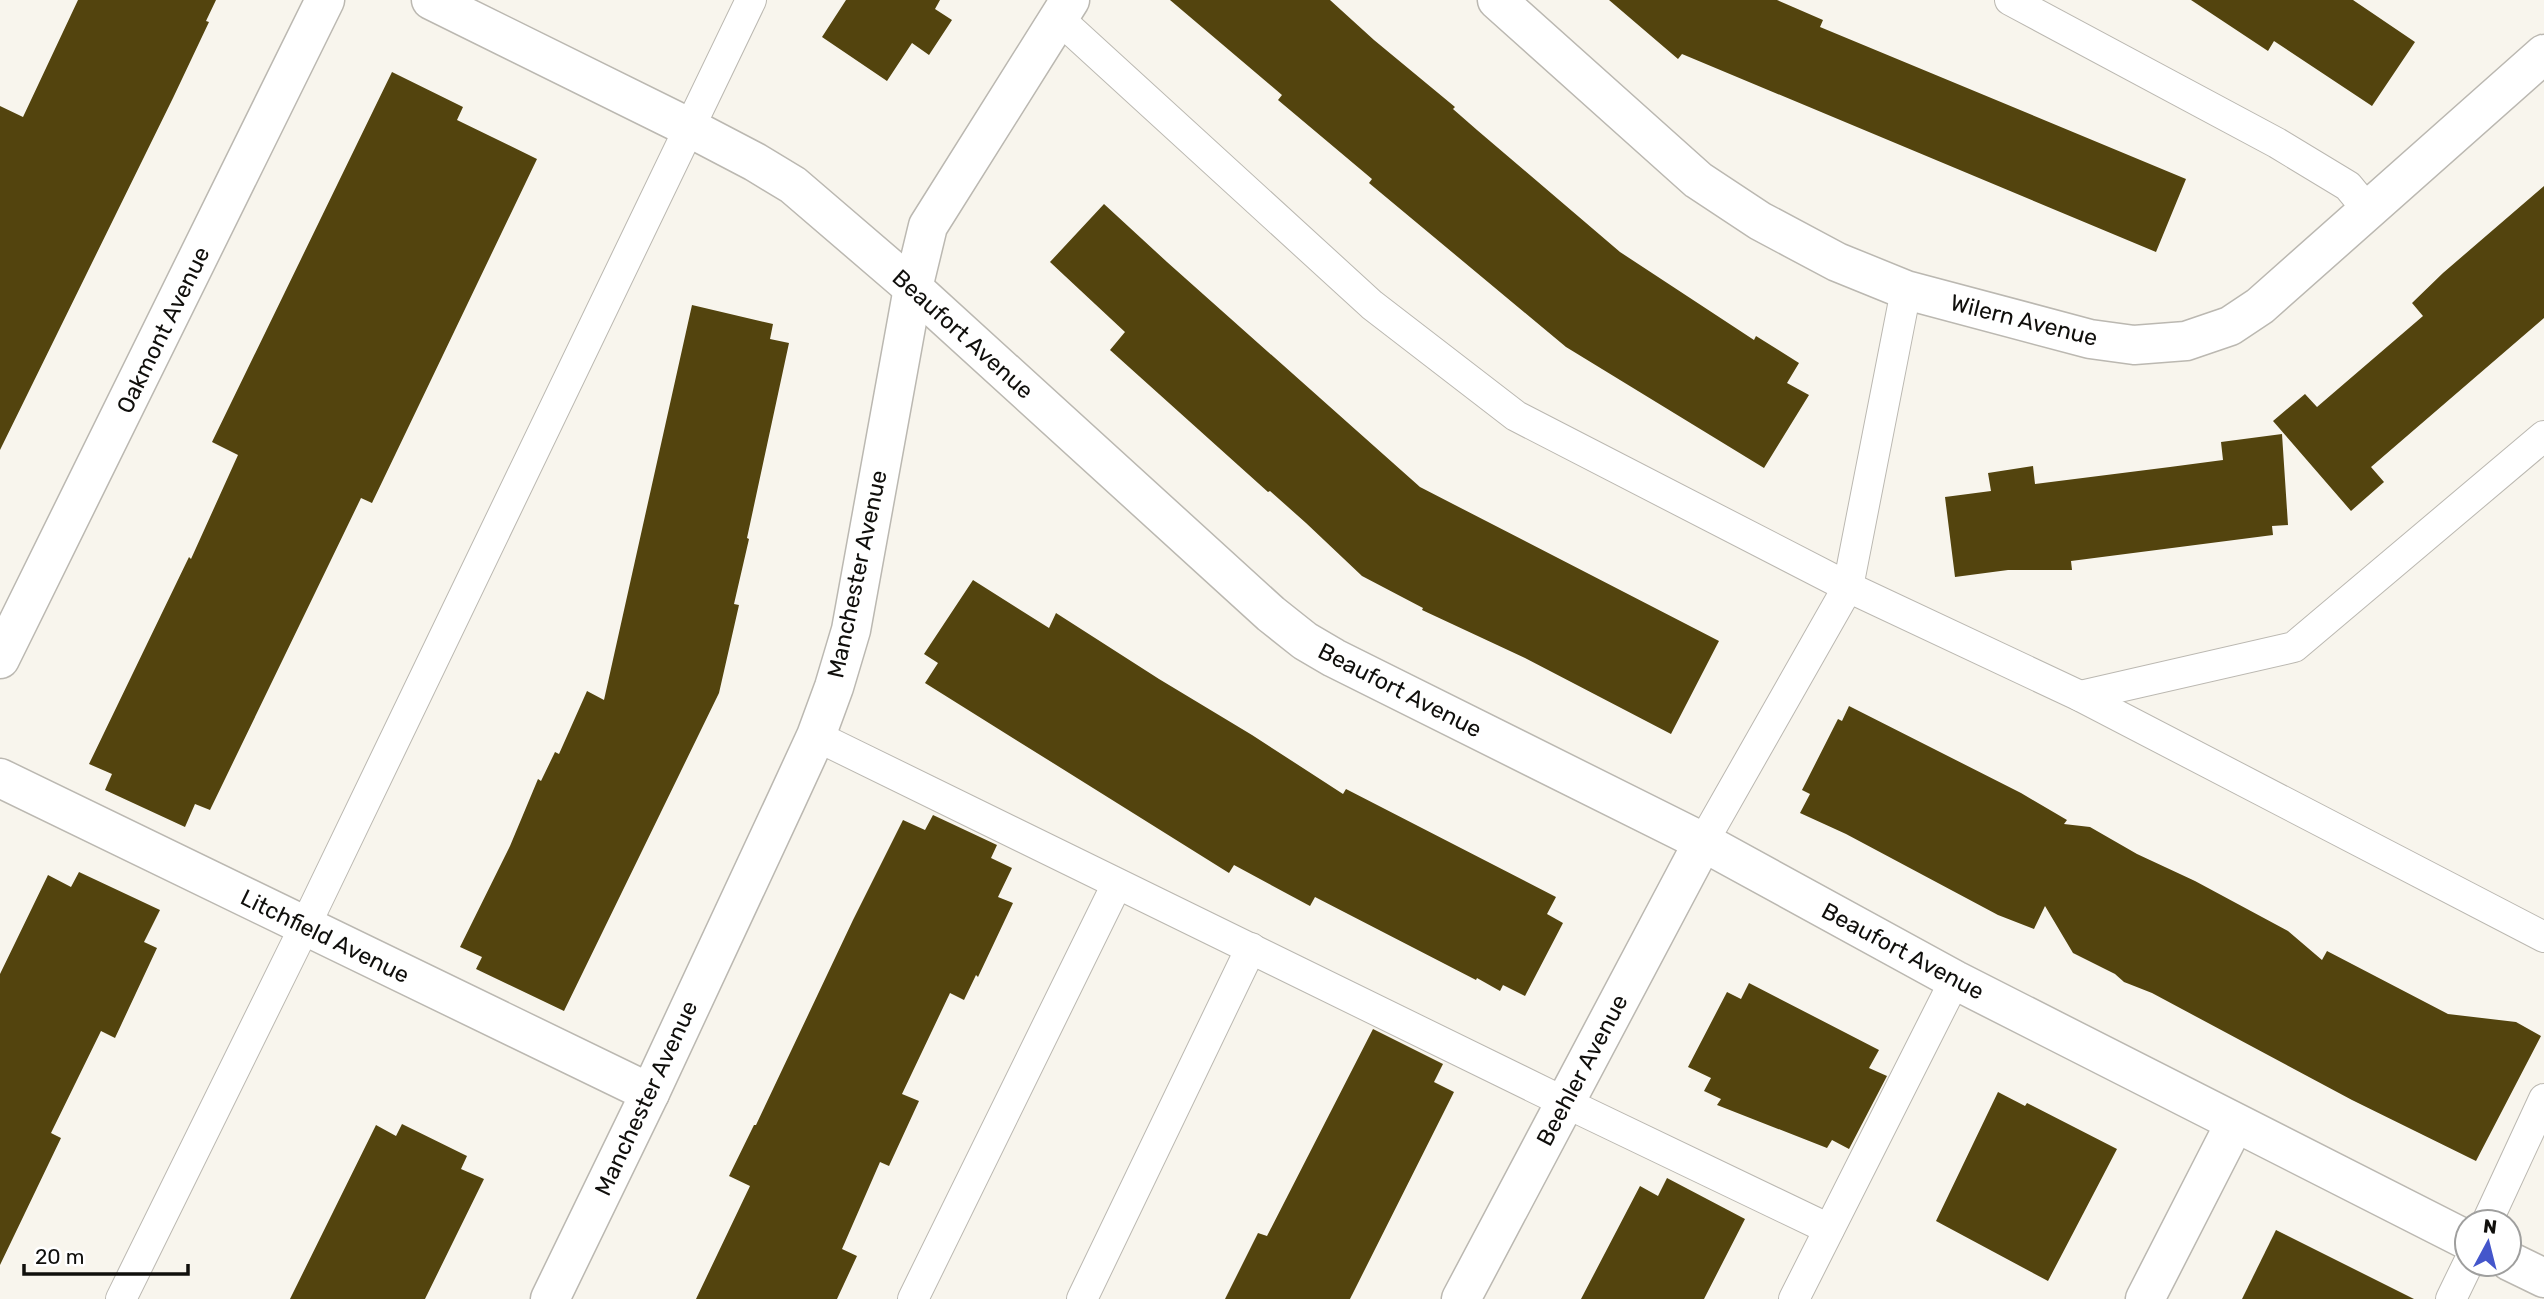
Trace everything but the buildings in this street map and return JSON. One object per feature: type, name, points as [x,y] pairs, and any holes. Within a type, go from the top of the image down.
[{"type":"street","name":"Oakmont Avenue","points":[[0,659],[326,0]]},
{"type":"street","name":"Beaufort Avenue","points":[[431,0],[690,128],[793,185],[913,288],[1304,641],[1703,842],[1955,980],[2453,1233]]},
{"type":"street","name":"Wilern Avenue","points":[[1497,0],[1698,180],[1782,233],[1837,262],[1906,290],[2090,340],[2134,345],[2186,341],[2230,326],[2260,306],[2544,54]]},
{"type":"street","name":"Manchester Avenue","points":[[550,1299],[650,1093],[816,736],[834,687],[851,629],[913,288],[928,226],[1064,9]]},
{"type":"street","name":"Litchfield Avenue","points":[[0,778],[650,1093]]},
{"type":"street","name":"Beehler Avenue","points":[[1461,1299],[1703,842]]},
{"type":"street","points":[[2145,1299],[2235,1123]]},
{"type":"street","points":[[2523,1268],[2544,1278]]},
{"type":"lane","points":[[121,1299],[305,926],[751,0]]},
{"type":"lane","points":[[2010,0],[2277,143],[2347,186],[2367,209]]},
{"type":"lane","points":[[1064,9],[1372,305],[1516,416],[1848,587],[2080,695],[2544,937]]},
{"type":"lane","points":[[1703,842],[1848,587],[1906,290]]},
{"type":"lane","points":[[2080,695],[2294,647],[2544,436]]},
{"type":"lane","points":[[816,736],[1829,1229]]},
{"type":"lane","points":[[913,1299],[1117,884]]},
{"type":"lane","points":[[1082,1299],[1251,948]]},
{"type":"lane","points":[[1794,1299],[1955,980]]},
{"type":"lane","points":[[2493,1208],[2544,1099]]},
{"type":"lane","points":[[2451,1299],[2461,1278]]}]
